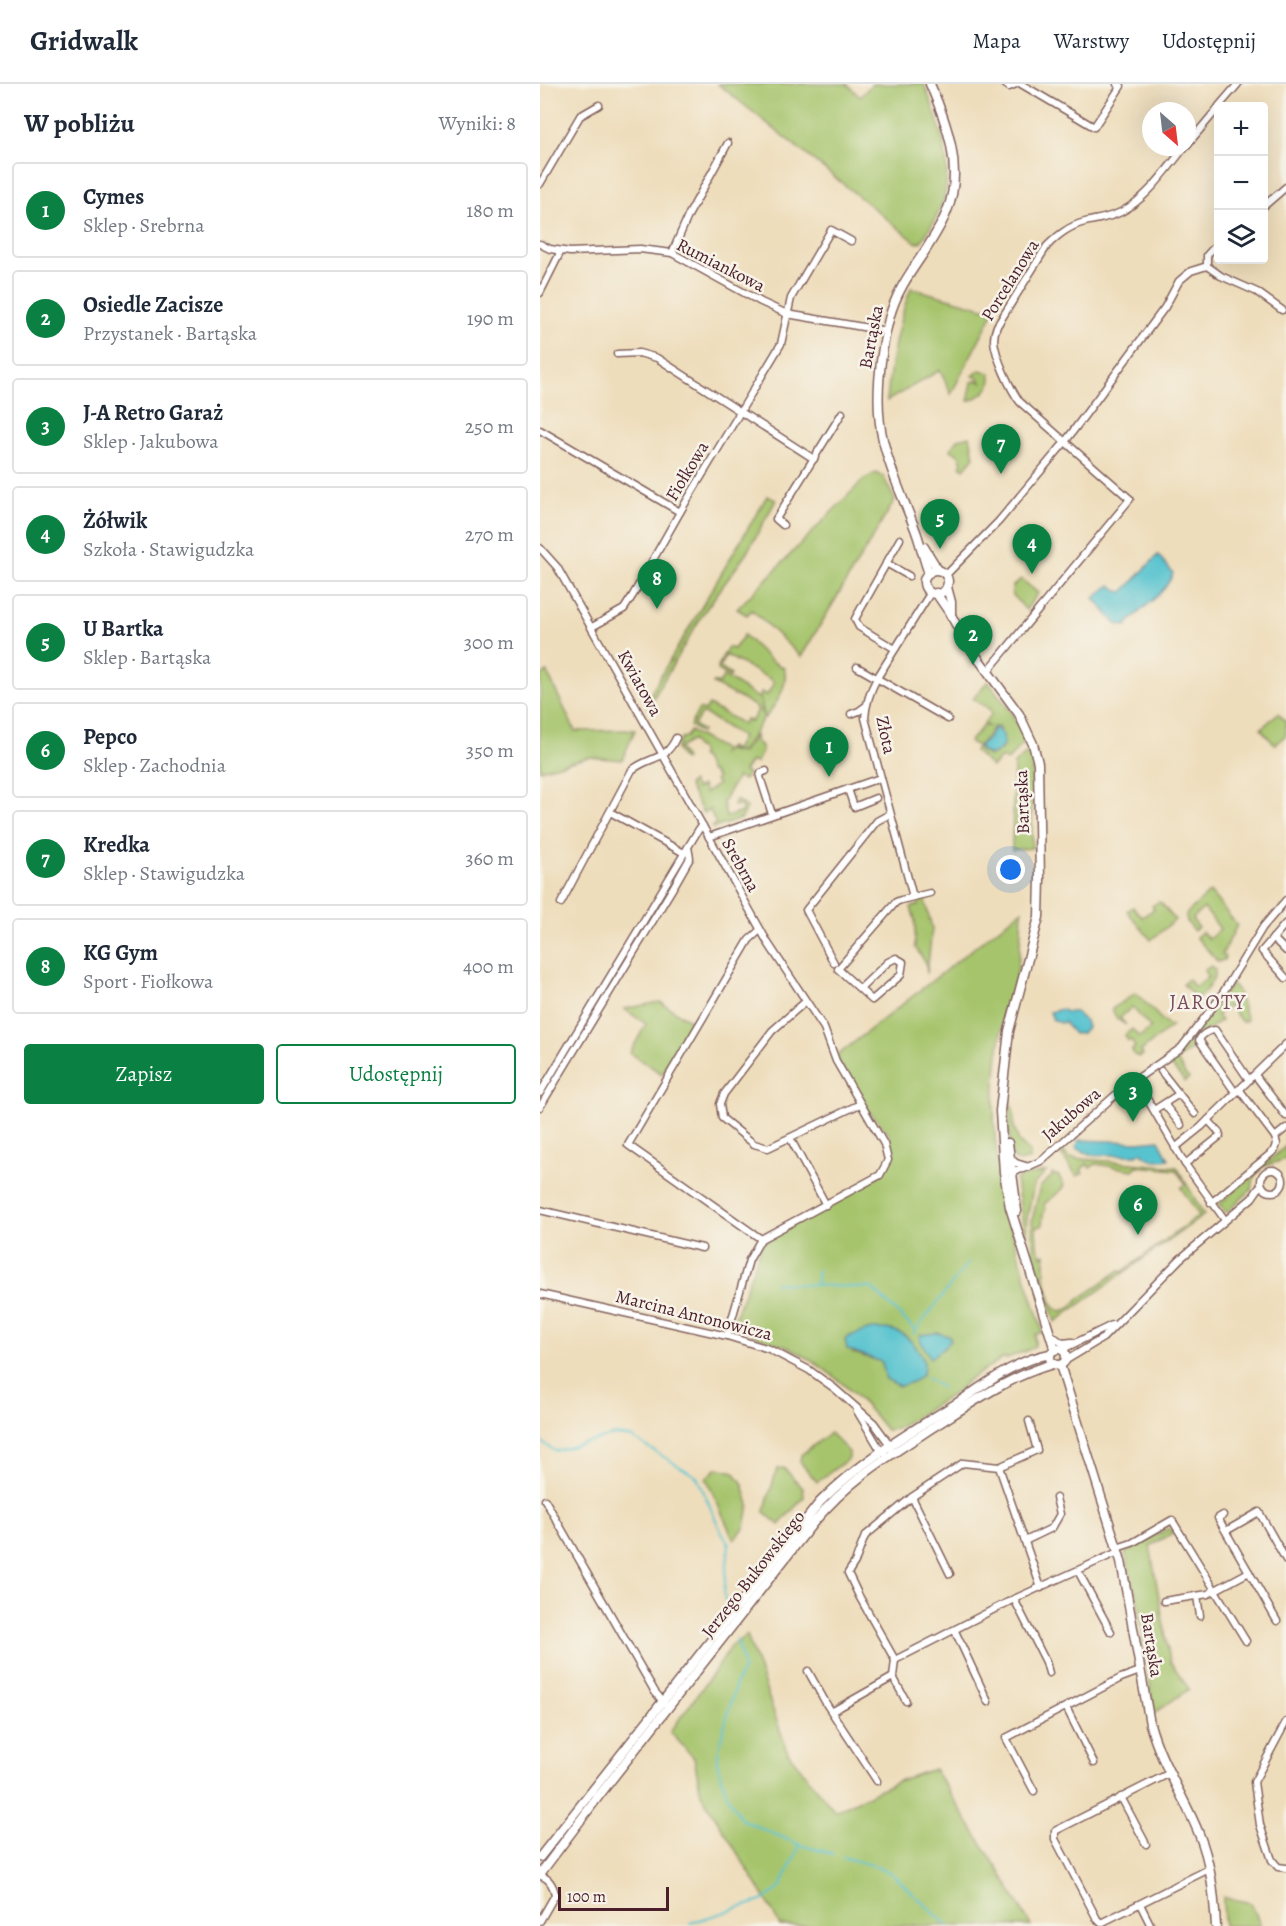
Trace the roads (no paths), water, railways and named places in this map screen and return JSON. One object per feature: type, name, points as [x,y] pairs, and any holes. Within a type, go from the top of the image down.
[{"type":"street","name":"Bartąska","points":[[930,84],[944,118],[951,149],[954,176],[952,191],[948,210],[941,224],[897,294],[886,331],[879,383],[879,424],[896,483],[933,571],[946,575],[951,615]]},
{"type":"street","points":[[1005,84],[1009,87],[1016,84]]},
{"type":"street","points":[[1020,84],[1094,127],[1121,86],[1117,84]]},
{"type":"street","name":"Porcelanowa","points":[[1223,102],[1238,84]]},
{"type":"street","points":[[540,184],[580,116],[599,105]]},
{"type":"street","name":"Porcelanowa","points":[[1196,134],[1214,113]]},
{"type":"street","points":[[672,253],[689,214],[728,143]]},
{"type":"street","name":"Porcelanowa","points":[[988,671],[1130,499],[1020,402],[995,348],[994,334],[1047,246],[1057,235],[1074,226],[1111,217],[1131,207],[1146,194],[1178,156]]},
{"type":"street","points":[[1268,202],[1286,187]]},
{"type":"street","name":"Fiołkowa","points":[[592,627],[619,613],[626,605],[781,344],[791,298],[831,230],[850,241]]},
{"type":"street","name":"Rumiankowa","points":[[540,244],[550,249],[570,252],[640,249],[672,253],[787,314],[886,331]]},
{"type":"street","points":[[1207,266],[1207,255],[1214,247]]},
{"type":"street","points":[[540,293],[561,251]]},
{"type":"street","points":[[946,575],[999,521],[1065,442],[1165,307],[1179,281],[1191,271],[1207,266]]},
{"type":"street","points":[[1207,266],[1221,276],[1257,292],[1282,310]]},
{"type":"street","points":[[617,354],[639,353],[657,358],[814,459]]},
{"type":"street","points":[[783,525],[776,519],[842,413]]},
{"type":"street","points":[[540,430],[680,512]]},
{"type":"street","points":[[895,648],[859,627],[855,619],[900,539]]},
{"type":"street","name":"Kwiatowa","points":[[540,548],[557,567],[709,837]]},
{"type":"street","points":[[886,563],[909,576]]},
{"type":"street","name":"Bartąska","points":[[933,571],[925,582],[927,589],[951,615],[963,638],[1019,714],[1028,730],[1036,753],[1039,786],[1039,917],[1011,1022],[1000,1105],[1007,1172],[1021,1241],[1056,1351]]},
{"type":"street","points":[[933,593],[942,592],[947,587]]},
{"type":"street","name":"Złota","points":[[912,897],[865,718],[870,692],[877,678],[933,593]]},
{"type":"street","points":[[856,667],[948,718]]},
{"type":"street","points":[[851,714],[866,706]]},
{"type":"street","points":[[561,903],[633,770],[643,762],[664,756],[672,748],[676,738]]},
{"type":"street","points":[[766,771],[761,773],[760,777],[772,814]]},
{"type":"street","name":"Srebrna","points":[[826,1204],[880,1175],[887,1164],[887,1150],[836,1061],[824,1028],[760,930],[709,837],[880,778]]},
{"type":"street","points":[[848,789],[854,807],[876,798]]},
{"type":"street","points":[[540,1107],[690,858],[686,850],[610,812]]},
{"type":"street","points":[[834,963],[806,910],[878,821],[890,814]]},
{"type":"street","points":[[540,1093],[686,850],[703,826]]},
{"type":"street","points":[[860,989],[888,962],[896,958],[903,962],[901,975],[872,1000],[838,969],[896,902],[930,893]]},
{"type":"street","name":"Jakubowa","points":[[1007,1172],[1030,1167],[1041,1161],[1136,1080],[1173,1056],[1186,1043],[1219,999],[1263,927],[1286,900]]},
{"type":"street","points":[[1276,912],[1286,923],[1262,952],[1286,978]]},
{"type":"street","points":[[760,930],[748,940],[628,1145],[761,1239]]},
{"type":"street","points":[[1273,938],[1286,951]]},
{"type":"street","points":[[805,1002],[772,1031],[724,1094],[720,1104],[722,1118],[754,1144],[768,1148],[860,1104]]},
{"type":"street","points":[[1211,1203],[1275,1150],[1277,1144],[1275,1137],[1199,1040],[1206,1033],[1215,1030],[1252,1078],[1286,1116]]},
{"type":"street","points":[[1175,1148],[1208,1120],[1286,1044]]},
{"type":"street","points":[[1161,1071],[1195,1114]]},
{"type":"street","name":"Bartąska","points":[[1003,1080],[1009,1156],[1007,1172]]},
{"type":"street","points":[[1136,1080],[1185,1164],[1225,1220]]},
{"type":"street","points":[[1154,1110],[1179,1094]]},
{"type":"street","points":[[1164,1104],[1181,1125]]},
{"type":"street","points":[[1185,1164],[1220,1136],[1208,1120]]},
{"type":"street","points":[[1275,1137],[1286,1128]]},
{"type":"street","points":[[727,1336],[749,1260],[761,1239],[826,1204],[790,1138]]},
{"type":"street","points":[[1009,1156],[1016,1163],[1030,1167]]},
{"type":"street","points":[[1040,1368],[1053,1369],[1064,1377],[1070,1361],[1103,1338],[1180,1259],[1225,1220],[1252,1198],[1268,1191],[1283,1191],[1284,1172],[1270,1170],[1263,1174],[1261,1185],[1252,1198]]},
{"type":"street","points":[[1261,1185],[1268,1191]]},
{"type":"street","points":[[540,1210],[702,1248]]},
{"type":"street","name":"Marcina Antonowicza","points":[[540,1294],[727,1336],[769,1348],[809,1370],[834,1388],[857,1411],[874,1423],[890,1445]]},
{"type":"street","points":[[1080,1353],[1059,1363],[1050,1359],[1056,1351],[1116,1324]]},
{"type":"street","points":[[1050,1334],[1062,1343],[1076,1342]]},
{"type":"street","points":[[1036,1357],[1049,1345],[1050,1334]]},
{"type":"street","points":[[1056,1351],[1066,1356],[1059,1363]]},
{"type":"street","name":"Jerzego Bukowskiego","points":[[540,1875],[666,1704],[820,1502],[855,1470],[881,1451],[999,1374],[1036,1357],[1056,1351]]},
{"type":"street","name":"Bartąska","points":[[1059,1363],[1125,1577],[1152,1733],[1168,1774],[1199,1834],[1209,1869],[1216,1926]]},
{"type":"street","name":"Jerzego Bukowskiego","points":[[540,1857],[829,1504],[857,1478],[995,1388],[1040,1368],[1059,1363]]},
{"type":"street","name":"Marcina Antonowicza","points":[[857,1411],[881,1451]]},
{"type":"street","points":[[906,1701],[894,1677],[895,1660],[848,1572],[855,1562],[865,1536],[912,1497],[963,1463],[999,1467],[1037,1450],[1029,1421]]},
{"type":"street","points":[[881,1451],[890,1455],[890,1445]]},
{"type":"street","points":[[999,1467],[1041,1588]]},
{"type":"street","points":[[912,1497],[950,1574]]},
{"type":"street","points":[[1024,1541],[1052,1528],[1060,1514],[1056,1498]]},
{"type":"street","points":[[545,1500],[666,1704]]},
{"type":"street","points":[[1226,1531],[1258,1510],[1286,1560]]},
{"type":"street","points":[[1223,1515],[1218,1518],[1277,1621]]},
{"type":"street","points":[[895,1660],[1014,1599],[1132,1543],[1172,1520],[1217,1590],[1246,1641]]},
{"type":"street","points":[[1078,1570],[1111,1632]]},
{"type":"street","points":[[1164,1601],[1197,1596],[1217,1590],[1249,1572]]},
{"type":"street","points":[[1197,1596],[1200,1616]]},
{"type":"street","points":[[1014,1599],[1046,1662],[1049,1673]]},
{"type":"street","points":[[955,1631],[988,1702]]},
{"type":"street","points":[[808,1671],[826,1705],[833,1711],[877,1781]]},
{"type":"street","points":[[1035,1791],[1006,1738],[1121,1678],[1140,1671]]},
{"type":"street","points":[[833,1711],[894,1677]]},
{"type":"street","points":[[1066,1707],[1094,1763]]},
{"type":"street","points":[[1286,1722],[1254,1782],[1260,1825],[1272,1860],[1278,1867],[1286,1868]]},
{"type":"street","points":[[1168,1774],[1055,1831],[1055,1839],[1101,1923],[1209,1869]]},
{"type":"street","points":[[1121,1797],[1146,1844]]},
{"type":"street","points":[[540,1875],[546,1878],[554,1891],[553,1901],[540,1921]]},
{"type":"street","points":[[1140,1904],[1150,1926]]},
{"type":"street","points":[[546,1910],[550,1917]]},
{"type":"water","points":[[1158,555],[1173,573],[1170,581],[1126,626],[1116,624],[1094,598],[1111,585],[1123,592]]},
{"type":"water","points":[[995,727],[1003,735],[1004,743],[999,751],[989,755],[979,746],[987,740]]},
{"type":"water","points":[[1062,1009],[1066,1012],[1076,1012],[1085,1021],[1087,1027],[1082,1033],[1074,1034],[1064,1022],[1053,1020],[1050,1012]]},
{"type":"water","points":[[1079,1140],[1138,1142],[1159,1140],[1169,1159],[1153,1160],[1141,1152],[1137,1155],[1092,1155],[1076,1148]]},
{"type":"water","points":[[871,1329],[901,1333],[913,1343],[924,1363],[921,1376],[899,1386],[886,1379],[882,1362],[847,1349],[845,1340]]},
{"type":"water","points":[[937,1333],[949,1336],[951,1339],[944,1348],[930,1358],[919,1338],[920,1335]]},
{"type":"waterway","points":[[913,1334],[968,1263]]},
{"type":"waterway","points":[[816,1285],[818,1270]]},
{"type":"waterway","points":[[775,1283],[872,1288],[915,1330]]},
{"type":"waterway","points":[[927,1378],[942,1388]]},
{"type":"waterway","points":[[540,1441],[555,1451],[615,1435],[631,1437],[697,1477],[729,1545],[725,1601]]},
{"type":"waterway","points":[[737,1640],[744,1668],[736,1683],[717,1763],[727,1795],[742,1820],[800,1845],[833,1854]]},
{"type":"waterway","points":[[690,1923],[764,1900],[780,1888],[800,1845]]},
{"type":"waterway","points":[[842,1857],[891,1873],[948,1926]]},
{"type":"place","name":"Kredka","points":[[1001,474]]},
{"type":"place","name":"U Bartka","points":[[940,549]]},
{"type":"place","name":"Żółwik","points":[[1032,574]]},
{"type":"place","name":"KG Gym","points":[[657,609]]},
{"type":"place","name":"Osiedle Zacisze","points":[[973,665]]},
{"type":"place","name":"Cymes","points":[[829,777]]},
{"type":"place","name":"J-A Retro Garaż","points":[[1133,1122]]},
{"type":"place","name":"Pepco","points":[[1138,1235]]},
{"type":"district","name":"JAROTY","points":[[1208,1002]]}]
